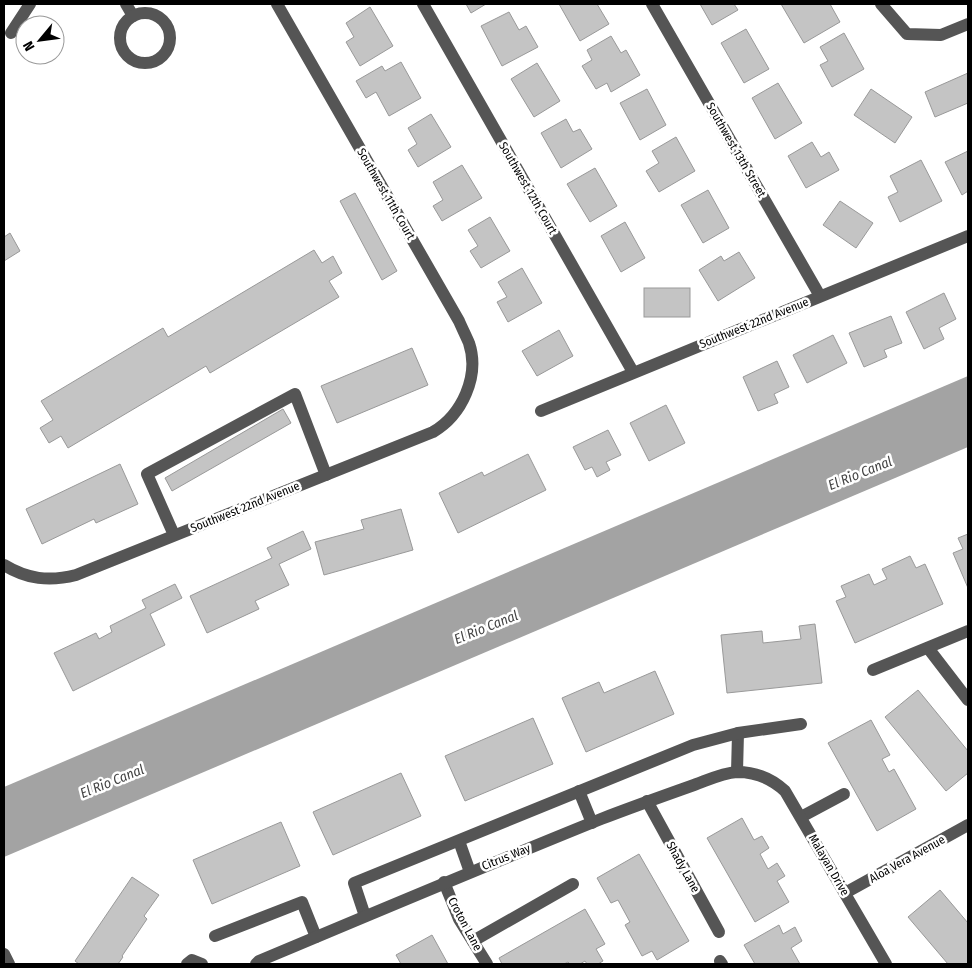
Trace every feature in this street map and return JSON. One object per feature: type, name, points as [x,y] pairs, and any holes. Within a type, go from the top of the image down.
[{"type":"street","points":[[11,33],[30,4]]},
{"type":"street","points":[[126,4],[132,16]]},
{"type":"street","name":"Southwest 11th Court","points":[[277,4],[459,322],[469,344],[472,361],[471,376],[467,390]]},
{"type":"street","name":"Southwest 12th Court","points":[[423,4],[634,372]]},
{"type":"street","name":"Southwest 13th Street","points":[[652,4],[820,296]]},
{"type":"street","points":[[880,4],[907,34],[941,35],[968,24]]},
{"type":"street","points":[[148,12],[162,19],[167,25],[170,41],[168,48],[158,60],[142,63],[128,56],[123,50],[120,35],[126,21],[132,16],[148,12]]},
{"type":"street","name":"Southwest 22nd Avenue","points":[[541,411],[968,236]]},
{"type":"street","name":"Southwest 22nd Avenue","points":[[4,565],[22,575],[35,578],[62,579],[76,575],[433,432],[445,425],[454,414],[467,390]]},
{"type":"street","points":[[174,535],[147,474],[295,394],[326,475]]},
{"type":"street","points":[[873,670],[968,631]]},
{"type":"street","points":[[928,648],[968,700]]},
{"type":"street","points":[[365,916],[354,883],[693,745],[738,733],[801,724]]},
{"type":"street","points":[[737,772],[738,733]]},
{"type":"street","name":"Citrus Way","points":[[256,964],[259,961],[444,882],[647,801],[723,774],[737,772],[763,776]]},
{"type":"street","name":"Malayan Drive","points":[[763,776],[775,782],[785,791],[886,964]]},
{"type":"street","points":[[579,791],[592,823]]},
{"type":"street","points":[[801,818],[844,794]]},
{"type":"street","name":"Shady Lane","points":[[647,801],[719,932]]},
{"type":"street","name":"Aloa Vera Avenue","points":[[845,893],[968,824]]},
{"type":"street","points":[[459,840],[470,872]]},
{"type":"street","name":"Croton Lane","points":[[444,882],[459,919],[487,964]]},
{"type":"street","points":[[473,941],[573,884]]},
{"type":"street","points":[[215,936],[302,902],[316,937]]},
{"type":"street","points":[[4,954],[9,964]]},
{"type":"street","points":[[187,964],[192,960],[202,964]]},
{"type":"water","name":"El Rio Canal","points":[[968,376],[968,447],[4,857],[4,787]]},
{"type":"building","points":[[466,4],[486,4],[471,13]]},
{"type":"building","points":[[559,4],[597,4],[609,24],[580,41]]},
{"type":"building","points":[[700,4],[734,4],[738,10],[712,25]]},
{"type":"building","points":[[781,4],[830,4],[840,22],[804,43]]},
{"type":"building","points":[[370,7],[393,46],[360,66],[346,42],[354,37],[346,23]]},
{"type":"building","points":[[509,12],[519,30],[526,26],[538,47],[502,66],[481,26]]},
{"type":"building","points":[[746,29],[769,69],[744,83],[721,43]]},
{"type":"building","points":[[844,33],[864,69],[832,87],[820,65],[828,61],[820,47]]},
{"type":"building","points":[[611,36],[621,53],[626,50],[640,75],[611,92],[607,83],[596,89],[582,66],[592,60],[587,50]]},
{"type":"building","points":[[401,62],[421,98],[389,116],[376,92],[366,98],[356,81],[382,66],[385,71]]},
{"type":"building","points":[[537,63],[560,101],[534,117],[511,79]]},
{"type":"building","points":[[968,73],[968,103],[935,117],[925,92]]},
{"type":"building","points":[[778,83],[802,123],[775,139],[752,98]]},
{"type":"building","points":[[647,89],[666,125],[640,140],[620,103]]},
{"type":"building","points":[[871,89],[912,117],[895,143],[854,115]]},
{"type":"building","points":[[431,114],[451,147],[418,167],[408,150],[417,144],[408,128]]},
{"type":"building","points":[[566,119],[573,132],[580,129],[592,149],[561,168],[541,133]]},
{"type":"building","points":[[676,137],[695,171],[659,192],[646,171],[659,163],[652,151]]},
{"type":"building","points":[[812,142],[821,157],[829,152],[839,170],[806,188],[788,156]]},
{"type":"building","points":[[968,151],[968,191],[962,195],[945,162]]},
{"type":"building","points":[[921,160],[942,201],[900,222],[888,197],[898,192],[890,176]]},
{"type":"building","points":[[462,165],[482,198],[442,221],[433,206],[443,200],[433,182]]},
{"type":"building","points":[[595,168],[617,206],[590,222],[567,184]]},
{"type":"building","points":[[708,190],[729,228],[703,243],[681,205]]},
{"type":"building","points":[[355,193],[397,271],[382,280],[340,201]]},
{"type":"building","points":[[840,201],[873,223],[856,248],[823,225]]},
{"type":"building","points":[[490,217],[510,251],[481,268],[470,251],[478,246],[468,230]]},
{"type":"building","points":[[625,222],[645,258],[621,272],[601,236]]},
{"type":"building","points":[[10,233],[20,251],[4,261],[4,237]]},
{"type":"building","points":[[314,250],[322,263],[333,256],[342,273],[329,281],[339,297],[210,373],[206,366],[68,448],[61,436],[49,443],[40,428],[53,420],[41,401],[163,328],[168,337]]},
{"type":"building","points":[[739,252],[755,278],[718,301],[699,270],[721,256],[724,261]]},
{"type":"building","points":[[522,268],[542,303],[508,322],[497,302],[507,297],[498,282]]},
{"type":"building","points":[[644,288],[690,288],[690,317],[644,317]]},
{"type":"building","points":[[944,293],[956,319],[939,328],[944,339],[924,349],[906,312]]},
{"type":"building","points":[[891,316],[902,343],[884,350],[887,357],[864,367],[849,333]]},
{"type":"building","points":[[559,330],[573,356],[537,376],[522,351]]},
{"type":"building","points":[[833,335],[847,363],[807,383],[793,355]]},
{"type":"building","points":[[412,348],[428,385],[337,423],[321,386]]},
{"type":"building","points":[[777,361],[789,387],[774,394],[778,403],[758,411],[743,377]]},
{"type":"building","points":[[666,405],[685,443],[649,461],[630,423]]},
{"type":"building","points":[[283,409],[291,423],[172,491],[165,478]]},
{"type":"building","points":[[608,430],[621,455],[606,462],[610,470],[597,477],[592,467],[585,470],[573,447]]},
{"type":"building","points":[[528,454],[546,490],[458,533],[439,493],[482,472],[484,476]]},
{"type":"building","points":[[120,464],[138,504],[96,523],[94,519],[42,544],[26,509]]},
{"type":"building","points":[[401,509],[413,550],[324,575],[315,542],[364,529],[361,520]]},
{"type":"building","points":[[303,531],[311,549],[279,564],[289,585],[255,601],[259,609],[207,633],[190,596],[272,558],[267,548]]},
{"type":"building","points":[[968,534],[968,588],[953,553],[963,549],[958,538]]},
{"type":"building","points":[[910,556],[916,568],[925,564],[943,604],[855,643],[836,601],[846,597],[841,586],[869,574],[874,585],[887,579],[882,569]]},
{"type":"building","points":[[175,584],[182,598],[150,614],[165,645],[73,691],[54,653],[96,633],[99,639],[112,632],[110,626],[146,608],[142,600]]},
{"type":"building","points":[[815,624],[822,683],[727,693],[721,635],[762,631],[763,643],[801,639],[799,626]]},
{"type":"building","points":[[655,671],[674,714],[586,752],[562,698],[599,682],[604,693]]},
{"type":"building","points":[[918,690],[968,751],[968,773],[946,791],[885,717]]},
{"type":"building","points":[[533,718],[553,764],[465,801],[445,756]]},
{"type":"building","points":[[871,720],[890,755],[882,759],[889,772],[894,769],[916,809],[877,831],[828,743]]},
{"type":"building","points":[[401,773],[421,816],[333,855],[313,812]]},
{"type":"building","points":[[742,818],[754,840],[762,836],[769,848],[760,854],[768,869],[777,863],[785,876],[777,881],[789,902],[755,922],[707,838]]},
{"type":"building","points":[[281,822],[300,866],[212,904],[193,860]]},
{"type":"building","points":[[639,854],[689,941],[657,960],[652,951],[642,956],[625,925],[630,922],[618,900],[611,903],[597,878]]},
{"type":"building","points":[[132,877],[159,895],[144,916],[147,919],[118,964],[79,964],[75,961]]},
{"type":"building","points":[[940,890],[968,923],[968,964],[948,964],[908,917]]},
{"type":"building","points":[[585,909],[605,944],[596,949],[603,961],[598,964],[587,964],[585,961],[580,964],[570,964],[568,962],[564,964],[502,964],[499,958]]},
{"type":"building","points":[[779,925],[783,934],[795,927],[802,941],[791,948],[800,964],[755,964],[744,945]]},
{"type":"building","points":[[432,935],[448,964],[401,964],[396,955]]}]
